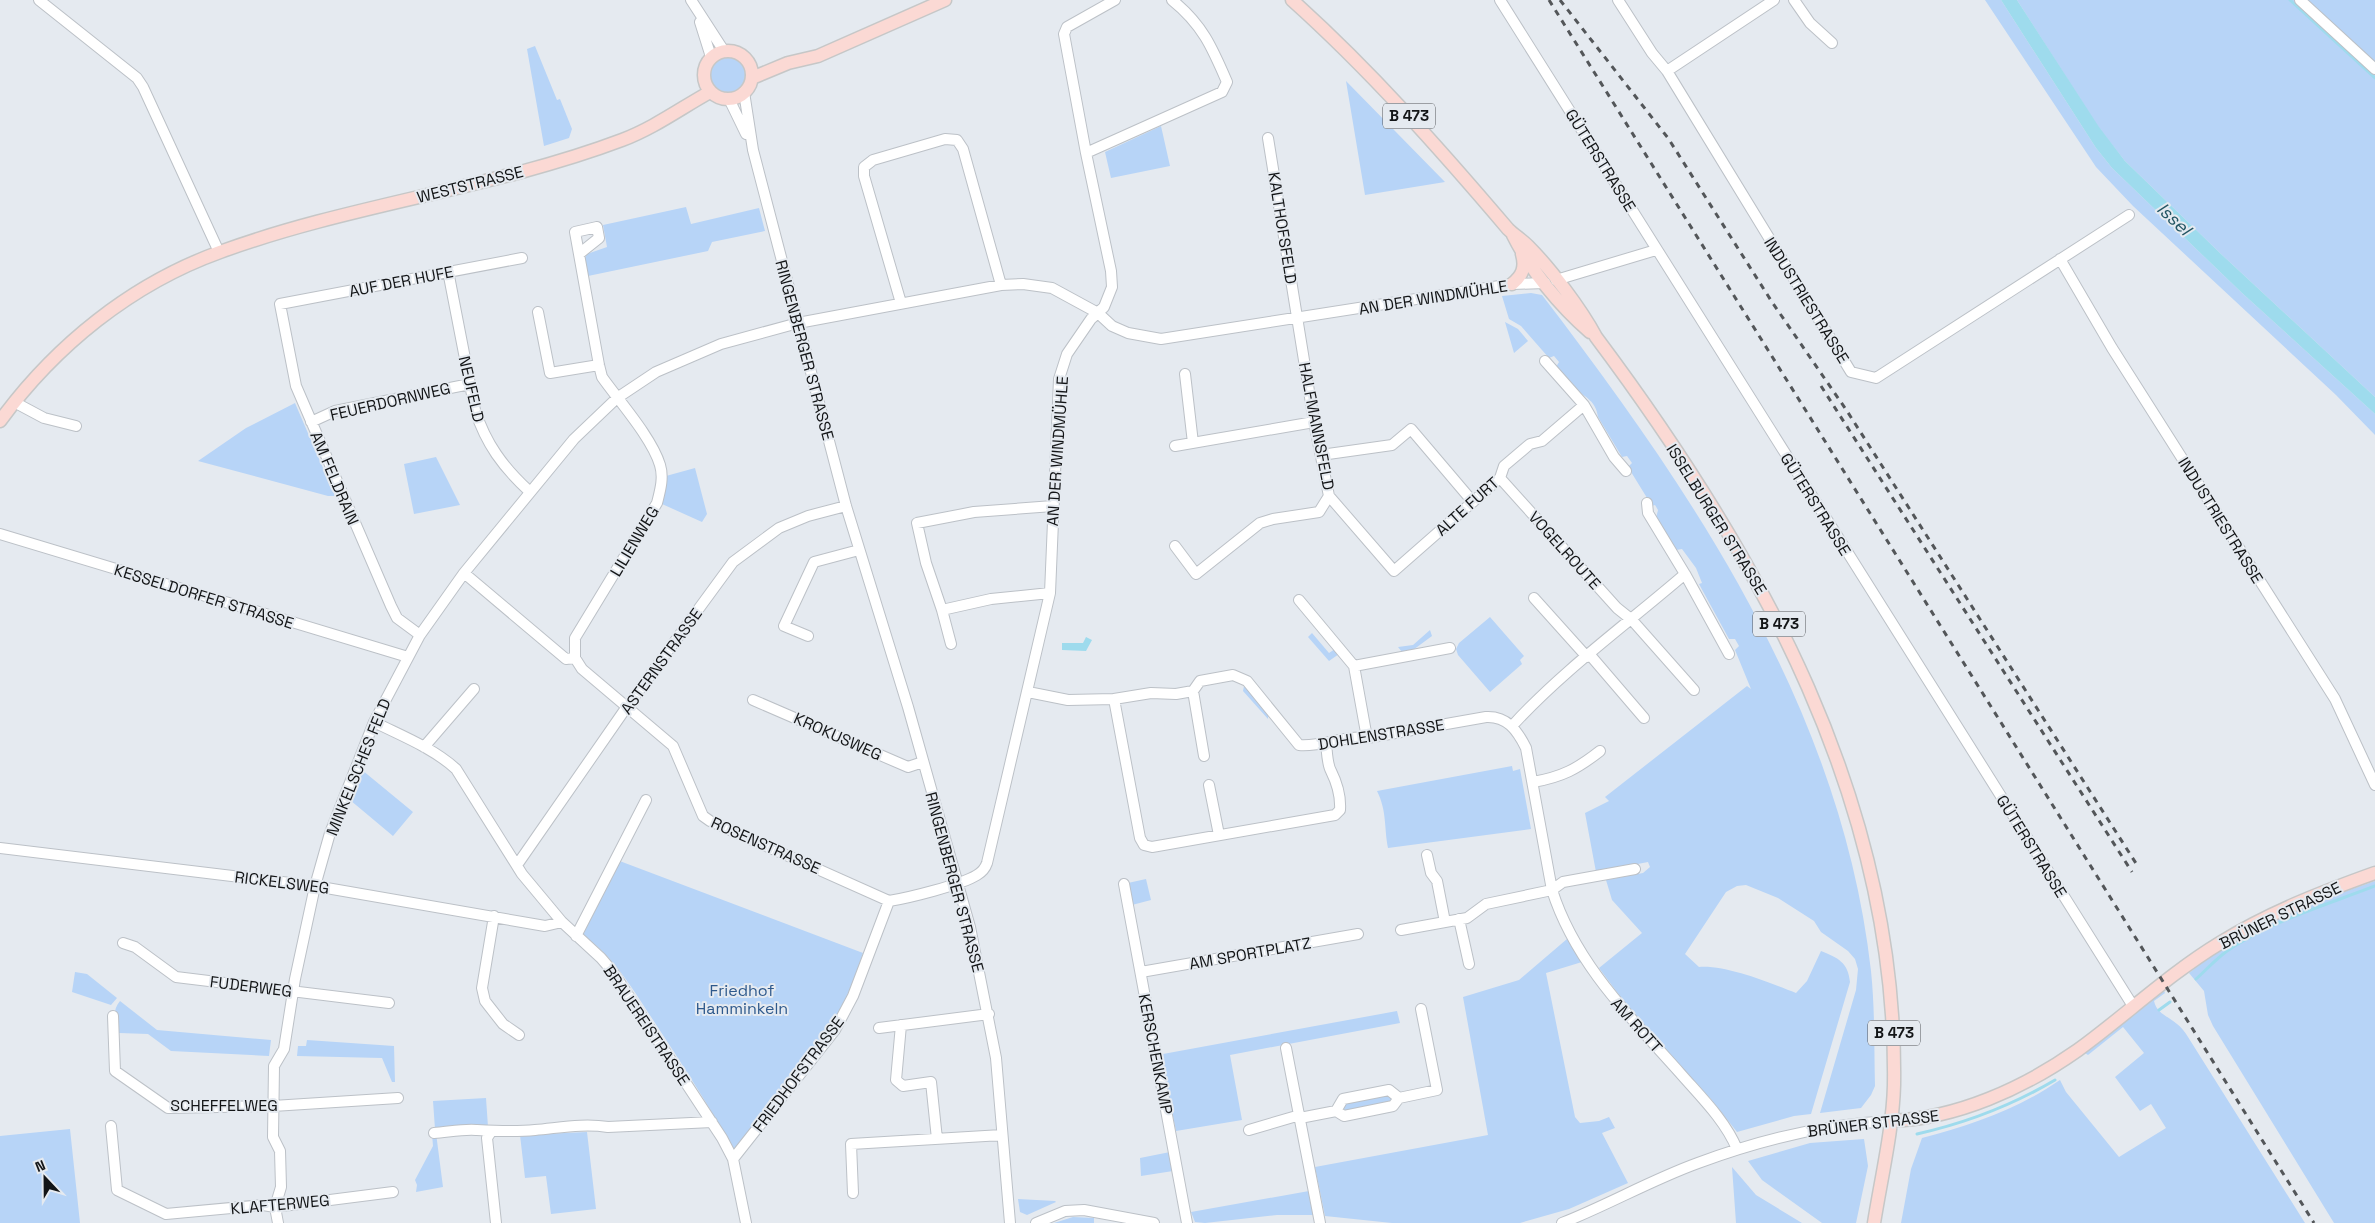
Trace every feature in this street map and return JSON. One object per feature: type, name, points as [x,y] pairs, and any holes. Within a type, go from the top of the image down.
[{"type":"main road","points":[[752,78],[749,63],[738,53],[724,51],[710,57],[706,64],[704,78],[710,92],[719,97],[729,99],[744,92],[752,78],[788,63],[818,56],[945,0]]},
{"type":"main road","name":"ISSELBURGER STRASSE","points":[[1292,0],[1415,123],[1510,231],[1528,246],[1551,282]]},
{"type":"main road","points":[[749,63],[788,63]]},
{"type":"main road","name":"WESTSTRASSE","points":[[0,421],[45,367],[70,343],[115,307],[148,286],[219,252],[300,227],[555,162],[623,139],[664,120],[710,92]]},
{"type":"main road","name":"ISSELBURGER STRASSE","points":[[1510,231],[1521,252],[1584,315],[1596,337],[1702,488],[1765,596],[1810,688],[1843,773],[1870,867],[1891,986],[1894,1088],[1890,1121]]},
{"type":"main road","name":"B 473","points":[[1512,284],[1521,277],[1524,268],[1521,252]]},
{"type":"main road","name":"BRÜNER STRASSE","points":[[1890,1121],[1916,1120],[1944,1114],[1996,1096],[2077,1050],[2219,943],[2247,927],[2375,873]]},
{"type":"main road","name":"B 473","points":[[1874,1223],[1890,1121]]},
{"type":"street","points":[[39,0],[137,78],[143,87],[219,252]]},
{"type":"street","points":[[691,0],[724,51]]},
{"type":"street","points":[[1098,313],[1104,307],[1109,297],[1112,287],[1111,271],[1086,153],[1064,34],[1067,27],[1115,0]]},
{"type":"street","points":[[1086,153],[1222,92],[1227,82],[1211,43],[1187,12],[1172,0]]},
{"type":"street","name":"GÜTERSTRASSE","points":[[1500,0],[2134,1006]]},
{"type":"street","name":"INDUSTRIESTRASSE","points":[[1618,0],[1652,53],[1667,70],[1851,372],[1876,378],[2129,215]]},
{"type":"street","points":[[1667,70],[1774,0]]},
{"type":"street","points":[[1794,0],[1810,23],[1832,43]]},
{"type":"street","points":[[2300,0],[2375,69]]},
{"type":"street","points":[[697,12],[710,57]]},
{"type":"street","name":"RINGENBERGER STRASSE","points":[[744,92],[752,150],[846,506],[923,762],[970,927],[989,1014],[996,1058],[1010,1223]]},
{"type":"street","name":"RINGENBERGER STRASSE","points":[[729,99],[752,150]]},
{"type":"street","name":"KALTHOFSFELD","points":[[1268,138],[1297,318]]},
{"type":"street","points":[[901,303],[864,176],[864,167],[873,160],[945,139],[956,140],[963,149],[1001,285]]},
{"type":"street","name":"AN DER WINDMÜHLE","points":[[957,882],[972,878],[984,870],[1028,692],[1050,593],[1059,379],[1067,354],[1091,319],[1098,313],[1112,326],[1128,334],[1161,339],[1512,284],[1551,282],[1656,250]]},
{"type":"street","name":"LILIENWEG","points":[[575,658],[575,638],[658,503],[662,484],[660,465],[648,442],[602,377],[579,254]]},
{"type":"street","name":"AUF DER HUFE","points":[[280,304],[522,258]]},
{"type":"street","name":"INDUSTRIESTRASSE","points":[[2060,259],[2112,348],[2335,699],[2375,785]]},
{"type":"street","name":"NEUFELD","points":[[448,271],[480,427],[493,452],[510,474],[529,491]]},
{"type":"street","name":"MINKELSCHES FELD","points":[[278,1223],[275,1207],[281,1187],[280,1151],[273,1137],[274,1066],[284,1049],[293,992],[315,886],[330,833],[374,722],[420,635],[464,573],[529,491],[574,439],[617,398],[656,372],[721,344],[798,323],[1001,285],[1023,284],[1052,288],[1098,313]]},
{"type":"street","name":"AM FELDRAIN","points":[[280,304],[296,386],[311,422],[397,618],[420,635]]},
{"type":"street","points":[[538,312],[550,374],[599,365]]},
{"type":"street","name":"HALFMANNSFELD","points":[[1297,318],[1314,422],[1329,496],[1394,571]]},
{"type":"street","points":[[1545,361],[1584,405],[1614,457],[1626,471]]},
{"type":"street","points":[[1185,374],[1193,442]]},
{"type":"street","name":"FEUERDORNWEG","points":[[311,422],[335,410],[470,384]]},
{"type":"street","points":[[14,402],[44,418],[76,426]]},
{"type":"street","name":"ALTE FURT","points":[[1394,571],[1500,478],[1504,466],[1530,444],[1542,441],[1584,405]]},
{"type":"street","points":[[1174,446],[1314,422]]},
{"type":"street","points":[[1320,455],[1392,446],[1411,429],[1473,502]]},
{"type":"street","name":"VOGELROUTE","points":[[1500,478],[1616,608],[1632,620],[1694,690]]},
{"type":"street","points":[[1174,546],[1196,574],[1260,523],[1273,518],[1319,512],[1329,496]]},
{"type":"street","points":[[1647,503],[1648,513],[1685,574],[1729,654]]},
{"type":"street","name":"ASTERNSTRASSE","points":[[516,865],[626,708],[733,562],[779,528],[808,516],[846,506]]},
{"type":"street","points":[[951,644],[926,563],[917,523],[974,512],[1053,506]]},
{"type":"street","name":"KESSELDORFER STRASSE","points":[[0,534],[408,657]]},
{"type":"street","points":[[808,636],[784,626],[814,562],[859,550]]},
{"type":"street","points":[[464,573],[566,659],[575,658]]},
{"type":"street","points":[[1512,726],[1588,656],[1685,574]]},
{"type":"street","points":[[942,610],[991,599],[1050,593]]},
{"type":"street","points":[[1534,598],[1644,718]]},
{"type":"street","points":[[1299,600],[1354,666],[1367,738]]},
{"type":"street","points":[[1354,666],[1450,648]]},
{"type":"street","name":"ROSENSTRASSE","points":[[575,658],[587,675],[673,746],[703,816],[889,901]]},
{"type":"street","name":"DOHLENSTRASSE","points":[[1028,692],[1068,700],[1114,699],[1152,693],[1176,694],[1193,691],[1200,681],[1232,675],[1247,681],[1299,744],[1312,746],[1353,736],[1367,738],[1486,717],[1496,716],[1512,726]]},
{"type":"street","points":[[424,747],[474,689]]},
{"type":"street","points":[[1193,691],[1204,756]]},
{"type":"street","points":[[1114,699],[1140,838],[1144,845],[1152,847],[1335,815],[1340,810],[1341,802],[1336,776],[1331,771],[1326,743]]},
{"type":"street","name":"KROKUSWEG","points":[[754,700],[908,767],[923,762]]},
{"type":"street","name":"BRAUEREISTRASSE","points":[[374,722],[444,758],[456,769],[516,865],[562,922],[601,958],[613,972],[712,1122],[733,1159],[746,1223]]},
{"type":"street","name":"AM ROTT","points":[[1512,726],[1526,748],[1552,890],[1558,910],[1570,933],[1606,990],[1700,1096],[1729,1133],[1736,1149]]},
{"type":"street","points":[[1533,782],[1556,778],[1578,768],[1600,751]]},
{"type":"street","points":[[1210,785],[1219,835]]},
{"type":"street","points":[[576,936],[646,800]]},
{"type":"street","name":"RICKELSWEG","points":[[0,848],[315,886],[545,926],[562,922]]},
{"type":"street","points":[[1427,855],[1431,873],[1437,881],[1445,922]]},
{"type":"street","points":[[1401,930],[1467,918],[1486,904],[1552,890],[1563,882],[1635,869]]},
{"type":"street","points":[[889,901],[904,899],[957,882]]},
{"type":"street","name":"KERSCHENKAMP","points":[[1124,884],[1187,1223]]},
{"type":"street","name":"FRIEDHOFSTRASSE","points":[[733,1159],[835,1030],[852,996],[889,901]]},
{"type":"street","points":[[494,916],[482,988],[486,1001],[503,1024],[519,1035]]},
{"type":"street","points":[[1459,919],[1469,964]]},
{"type":"street","name":"AM SPORTPLATZ","points":[[1141,972],[1358,934]]},
{"type":"street","name":"FUDERWEG","points":[[124,943],[135,947],[176,977],[389,1003]]},
{"type":"street","points":[[1249,1130],[1300,1117],[1336,1111],[1344,1116],[1393,1106],[1400,1098],[1437,1090],[1421,1010]]},
{"type":"street","points":[[879,1028],[989,1014]]},
{"type":"street","name":"SCHEFFELWEG","points":[[113,1016],[115,1071],[168,1108],[273,1106],[398,1098]]},
{"type":"street","points":[[901,1025],[896,1080],[903,1086],[931,1082],[937,1139]]},
{"type":"street","points":[[1286,1048],[1320,1223]]},
{"type":"street","points":[[1336,1111],[1343,1099],[1389,1090],[1400,1098]]},
{"type":"street","name":"BRÜNER STRASSE","points":[[1562,1223],[1696,1164],[1736,1149],[1797,1132],[1865,1122],[1890,1121]]},
{"type":"street","points":[[434,1132],[476,1130],[491,1132],[536,1130],[548,1127],[596,1125],[608,1127],[712,1122]]},
{"type":"street","name":"KLAFTERWEG","points":[[111,1126],[117,1190],[138,1202],[166,1214],[263,1205],[275,1207],[393,1192]]},
{"type":"street","points":[[491,1132],[487,1138],[496,1223]]},
{"type":"street","points":[[853,1193],[851,1144],[1002,1135]]},
{"type":"street","points":[[1036,1223],[1065,1211],[1084,1210],[1154,1223]]},
{"type":"green space","points":[[1985,0],[2001,0],[2096,148],[2112,168],[2242,293],[2375,414],[2375,435],[2336,395],[2133,206],[2096,167]]},
{"type":"green space","points":[[2017,0],[2297,0],[2375,72],[2375,397],[2220,253],[2125,161],[2099,128]]},
{"type":"green space","points":[[2305,0],[2375,0],[2375,64]]},
{"type":"green space","points":[[535,46],[557,100],[560,99],[572,129],[569,138],[544,146],[527,49]]},
{"type":"green space","points":[[727,55],[741,60],[746,74],[741,88],[727,93],[713,88],[708,74],[713,60]]},
{"type":"green space","points":[[1346,81],[1445,182],[1365,195]]},
{"type":"green space","points":[[1161,126],[1170,166],[1111,178],[1105,152]]},
{"type":"green space","points":[[686,207],[691,224],[759,208],[765,231],[712,242],[708,251],[588,276],[585,258],[587,254],[607,247],[603,225]]},
{"type":"green space","points":[[1531,293],[1542,295],[1654,449],[1706,529],[1753,612],[1795,697],[1829,785],[1855,876],[1871,971],[1874,1014],[1875,1086],[1861,1108],[1820,1113],[1856,990],[1858,969],[1855,959],[1848,951],[1821,932],[1814,921],[1778,898],[1746,885],[1737,886],[1726,892],[1685,954],[1699,967],[1710,967],[1735,972],[1796,993],[1807,981],[1821,951],[1844,965],[1850,982],[1811,1114],[1794,1116],[1737,1132],[1710,1098],[1637,1019],[1599,968],[1642,933],[1612,900],[1606,880],[1643,873],[1650,867],[1648,862],[1596,872],[1585,813],[1609,801],[1605,797],[1747,686],[1751,689],[1735,650],[1739,646],[1735,639],[1729,639],[1699,584],[1702,583],[1696,568],[1682,549],[1676,550],[1656,518],[1658,510],[1655,505],[1652,506],[1628,467],[1632,463],[1627,456],[1622,457],[1598,417],[1593,403],[1573,387],[1556,367],[1559,362],[1554,356],[1549,358],[1521,326],[1509,319],[1502,296]]},
{"type":"green space","points":[[1505,322],[1518,329],[1528,341],[1514,353]]},
{"type":"green space","points":[[295,403],[335,496],[328,496],[198,461],[246,428]]},
{"type":"green space","points":[[436,457],[460,505],[414,514],[404,464]]},
{"type":"green space","points":[[695,468],[707,514],[702,522],[662,504],[666,476]]},
{"type":"green space","points":[[1490,617],[1524,656],[1520,660],[1522,664],[1490,692],[1458,655],[1456,649],[1459,643]]},
{"type":"green space","points":[[1430,630],[1432,636],[1413,650],[1402,652],[1398,647],[1413,645]]},
{"type":"green space","points":[[1312,633],[1329,653],[1335,649],[1339,654],[1329,661],[1308,637]]},
{"type":"green space","points":[[1244,686],[1268,711],[1268,719],[1243,691]]},
{"type":"green space","points":[[1512,766],[1513,771],[1520,769],[1531,829],[1388,848],[1384,812],[1377,791]]},
{"type":"green space","points":[[362,770],[413,812],[393,836],[350,800]]},
{"type":"green space","name":"Friedhof Hamminkeln","points":[[617,860],[863,953],[846,1004],[839,1016],[737,1149],[732,1149],[696,1086],[624,977],[605,954],[583,935]]},
{"type":"green space","points":[[1146,879],[1151,900],[1132,905],[1128,883]]},
{"type":"green space","points":[[2375,881],[2375,1223],[2334,1223],[2213,1026],[2208,1015],[2204,991],[2189,973],[2226,945],[2255,928],[2306,906]]},
{"type":"green space","points":[[1567,939],[1582,962],[1546,973],[1575,1117],[1580,1123],[1599,1121],[1609,1117],[1615,1128],[1602,1133],[1628,1183],[1569,1209],[1520,1223],[1392,1223],[1325,1216],[1315,1167],[1488,1135],[1463,997],[1519,980]]},
{"type":"green space","points":[[75,972],[87,974],[117,998],[111,1005],[72,992]]},
{"type":"green space","points":[[2163,989],[2165,993],[2154,1001],[2155,1005],[2186,1033],[2305,1223],[1901,1223],[1911,1169],[1922,1138],[1959,1128],[2011,1108],[2060,1080],[2066,1092],[2119,1157],[2166,1128],[2151,1104],[2140,1111],[2115,1077],[2144,1053],[2123,1027],[2088,1055],[2085,1053]]},
{"type":"green space","points":[[120,1001],[157,1030],[271,1040],[269,1056],[171,1051],[148,1034],[119,1033],[115,1017],[116,1008]]},
{"type":"green space","points":[[1397,1011],[1400,1023],[1230,1055],[1242,1120],[1176,1131],[1161,1057],[1163,1054]]},
{"type":"green space","points":[[307,1040],[394,1046],[395,1082],[392,1082],[382,1058],[297,1056],[298,1046],[306,1046]]},
{"type":"green space","points":[[1388,1094],[1392,1098],[1390,1102],[1346,1111],[1342,1107],[1344,1103]]},
{"type":"green space","points":[[486,1098],[488,1127],[435,1129],[433,1101]]},
{"type":"green space","points":[[70,1129],[80,1223],[0,1223],[0,1136]]},
{"type":"green space","points":[[587,1132],[596,1209],[551,1214],[546,1176],[525,1178],[520,1135]]},
{"type":"green space","points":[[436,1133],[443,1187],[416,1192],[417,1185],[415,1180],[433,1146],[432,1134]]},
{"type":"green space","points":[[1864,1139],[1868,1166],[1856,1223],[1822,1223],[1762,1180],[1748,1161],[1810,1143]]},
{"type":"green space","points":[[1170,1152],[1173,1171],[1141,1176],[1140,1158]]},
{"type":"green space","points":[[1732,1167],[1756,1195],[1802,1223],[1736,1223]]},
{"type":"green space","points":[[1309,1191],[1314,1215],[1277,1215],[1205,1223],[1195,1222],[1191,1212]]},
{"type":"green space","points":[[1018,1199],[1056,1202],[1027,1215],[1020,1212]]},
{"type":"green space","points":[[1073,1217],[1094,1218],[1094,1223],[1054,1223]]},
{"type":"water","name":"Issel","points":[[2001,0],[2017,0],[2099,127],[2125,161],[2220,253],[2375,397],[2375,414],[2242,293],[2112,168],[2096,148]]},
{"type":"water","points":[[1086,637],[1092,640],[1086,651],[1062,650],[1062,643],[1083,643]]},
{"type":"waterway","points":[[2290,0],[2375,78]]},
{"type":"waterway","points":[[2196,979],[2227,951],[2244,940],[2299,914],[2375,886]]},
{"type":"waterway","points":[[2159,1010],[2170,1002]]},
{"type":"waterway","points":[[1917,1134],[1953,1125],[1988,1113],[2022,1098],[2055,1080]]},
{"type":"railway","points":[[1549,0],[2314,1223]]},
{"type":"railway","points":[[1560,0],[1668,138],[1772,302],[1847,411],[2139,868]]},
{"type":"railway","points":[[1821,386],[2132,872]]}]
